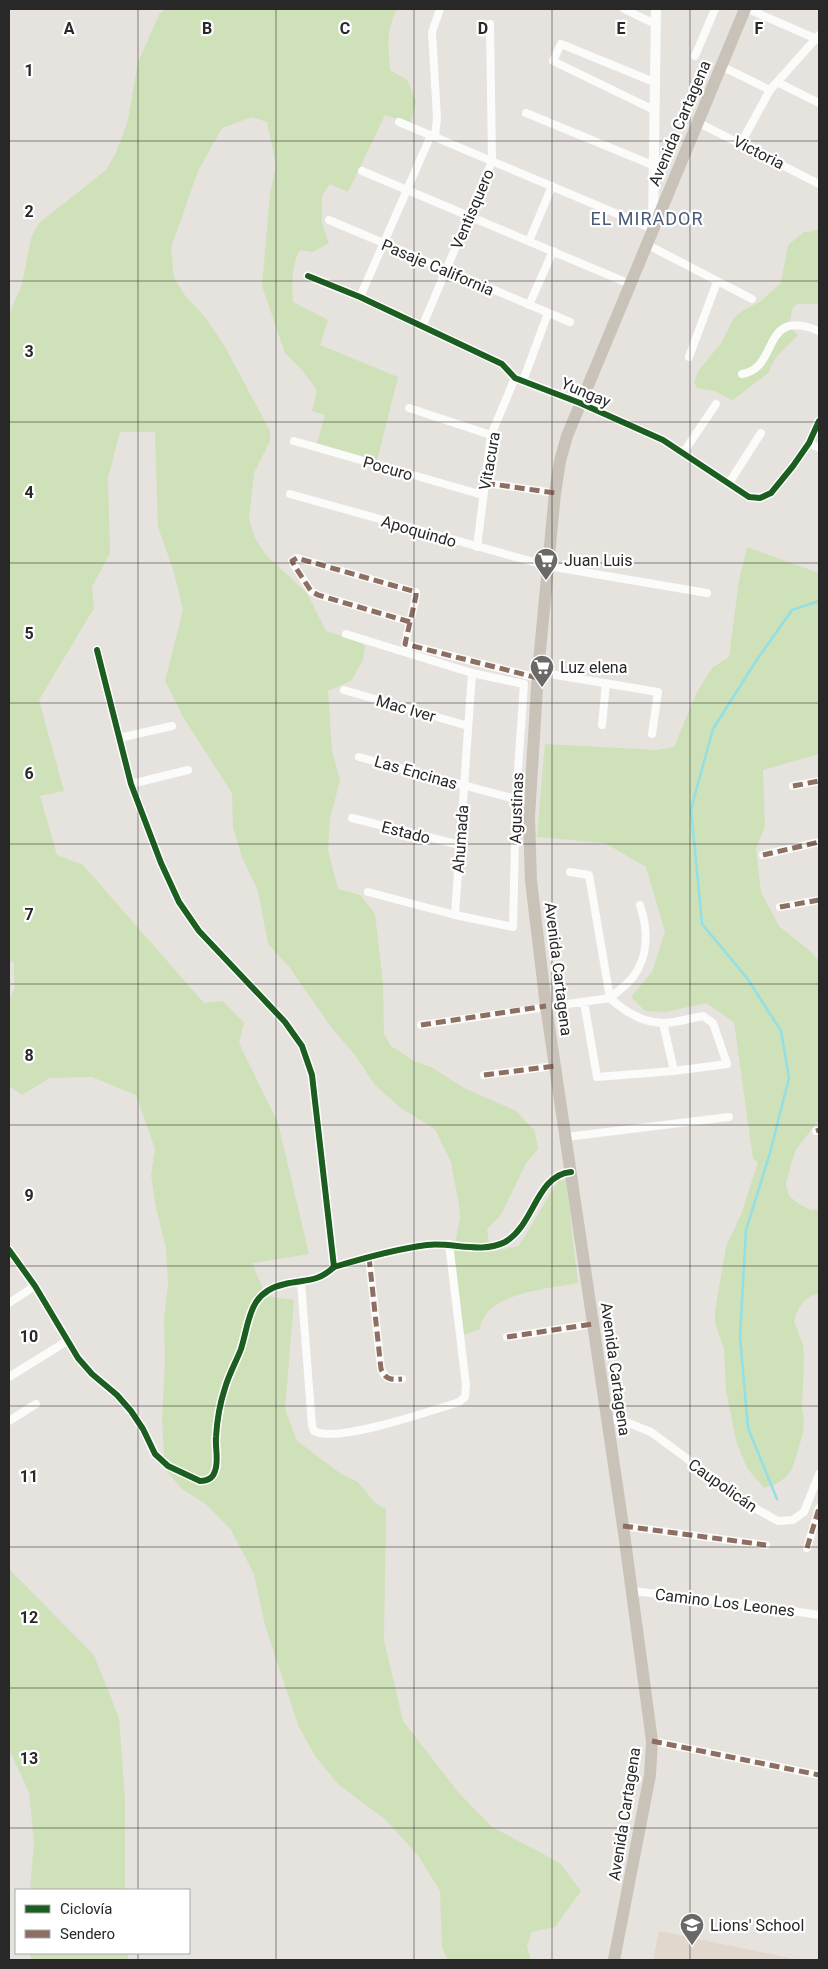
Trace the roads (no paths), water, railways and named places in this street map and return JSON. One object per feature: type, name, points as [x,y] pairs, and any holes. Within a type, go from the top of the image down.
[{"type":"main road","name":"Avenida Cartagena","points":[[614,1960],[650,1775],[652,1741],[623,1526],[546,1006],[531,881],[530,804],[538,675],[555,493],[564,448],[580,403],[646,244],[747,9]]},
{"type":"street","points":[[360,297],[433,136],[437,118],[432,32],[440,9]]},
{"type":"street","points":[[624,9],[655,24]]},
{"type":"street","points":[[399,122],[653,229],[656,9]]},
{"type":"street","points":[[695,56],[715,9]]},
{"type":"street","points":[[741,143],[770,90],[818,38],[747,9]]},
{"type":"street","name":"Ventisquero","points":[[422,327],[492,161],[490,24]]},
{"type":"street","points":[[654,82],[561,44],[553,61],[654,110]]},
{"type":"street","points":[[721,66],[770,90]]},
{"type":"street","points":[[777,82],[819,103]]},
{"type":"street","points":[[526,113],[654,166]]},
{"type":"street","name":"Victoria","points":[[698,122],[819,184]]},
{"type":"street","points":[[362,171],[630,284]]},
{"type":"street","points":[[529,241],[552,186]]},
{"type":"street","name":"Pasaje California","points":[[329,220],[570,322]]},
{"type":"street","points":[[646,244],[752,299]]},
{"type":"street","points":[[529,305],[553,251]]},
{"type":"street","name":"Yungay","points":[[308,276],[360,297],[502,364],[519,379],[580,403],[663,440],[749,497],[760,498],[767,496],[793,466],[809,443],[819,421]]},
{"type":"street","points":[[690,357],[717,282]]},
{"type":"street","points":[[519,379],[548,313]]},
{"type":"street","points":[[742,374],[751,373],[758,369],[776,335],[786,327],[805,325],[819,331]]},
{"type":"street","name":"Vitacura","points":[[477,547],[491,435],[519,379]]},
{"type":"street","points":[[683,453],[716,404]]},
{"type":"street","points":[[409,408],[491,435]]},
{"type":"street","points":[[729,483],[761,433]]},
{"type":"street","name":"Pocuro","points":[[294,441],[483,495]]},
{"type":"street","points":[[809,443],[819,448]]},
{"type":"street","points":[[485,483],[555,493]]},
{"type":"street","name":"Apoquindo","points":[[290,494],[548,566],[706,593]]},
{"type":"street","points":[[410,622],[318,595],[311,591],[292,561],[298,558],[416,592],[416,596],[405,644],[538,675],[606,683],[658,692],[652,734]]},
{"type":"street","points":[[346,634],[472,673]]},
{"type":"street","points":[[97,650],[131,784],[160,863],[188,917],[285,1022],[297,1037],[306,1055],[313,1085],[334,1267]]},
{"type":"street","name":"Ahumada","points":[[455,915],[472,673]]},
{"type":"street","name":"Agustinas","points":[[455,915],[513,927],[516,799],[524,684],[472,673]]},
{"type":"street","points":[[602,725],[606,683]]},
{"type":"street","name":"Mac Iver","points":[[344,690],[468,726]]},
{"type":"street","points":[[119,738],[172,726]]},
{"type":"street","name":"Las Encinas","points":[[359,757],[530,804]]},
{"type":"street","points":[[131,784],[188,770]]},
{"type":"street","points":[[793,786],[819,781]]},
{"type":"street","name":"Estado","points":[[352,818],[460,845]]},
{"type":"street","points":[[763,855],[819,842]]},
{"type":"street","points":[[570,872],[589,875],[610,998],[636,1016],[663,1023],[703,1016],[713,1023],[727,1064],[674,1071],[598,1077],[584,1002]]},
{"type":"street","points":[[368,892],[455,915]]},
{"type":"street","points":[[780,907],[819,900]]},
{"type":"street","points":[[421,1024],[610,998],[632,979],[644,956],[646,932],[640,905]]},
{"type":"street","points":[[663,1023],[674,1071]]},
{"type":"street","points":[[484,1075],[555,1066]]},
{"type":"street","points":[[566,1138],[729,1117]]},
{"type":"street","points":[[9,1250],[35,1286],[84,1366],[118,1395],[131,1411],[143,1429],[152,1450],[159,1459],[193,1479],[204,1481],[211,1477],[215,1471],[216,1436],[220,1406],[241,1349],[249,1314],[256,1301],[267,1291],[280,1285],[319,1278],[334,1267],[368,1256],[428,1245],[449,1244],[483,1248],[505,1242],[522,1227],[552,1179],[561,1174],[571,1172]]},
{"type":"street","points":[[301,1282],[312,1426],[314,1431],[329,1434],[388,1423],[459,1402],[465,1397],[466,1385],[449,1244]]},
{"type":"street","points":[[368,1256],[381,1369],[385,1377],[392,1380],[402,1379]]},
{"type":"street","points":[[9,1303],[35,1286]]},
{"type":"street","points":[[507,1337],[593,1324]]},
{"type":"street","points":[[9,1377],[67,1341]]},
{"type":"street","points":[[9,1420],[36,1404]]},
{"type":"street","name":"Caupolicán","points":[[606,1418],[626,1422],[651,1432],[751,1506],[778,1521],[793,1520],[804,1512],[819,1474]]},
{"type":"street","points":[[807,1548],[819,1508]]},
{"type":"street","points":[[623,1526],[766,1545]]},
{"type":"street","name":"Camino Los Leones","points":[[632,1591],[746,1604],[819,1615]]},
{"type":"street","points":[[652,1741],[819,1775]]},
{"type":"waterway","points":[[777,1499],[748,1428],[740,1337],[746,1230],[770,1153],[789,1078],[781,1031],[747,978],[702,924],[691,809],[713,729],[756,661],[792,610],[819,601]]},
{"type":"place","name":"Juan Luis","points":[[546,581]]},
{"type":"place","name":"Luz elena","points":[[542,688]]},
{"type":"place","name":"Lions' School","points":[[692,1946]]},
{"type":"district","name":"EL MIRADOR","points":[[647,219]]}]
